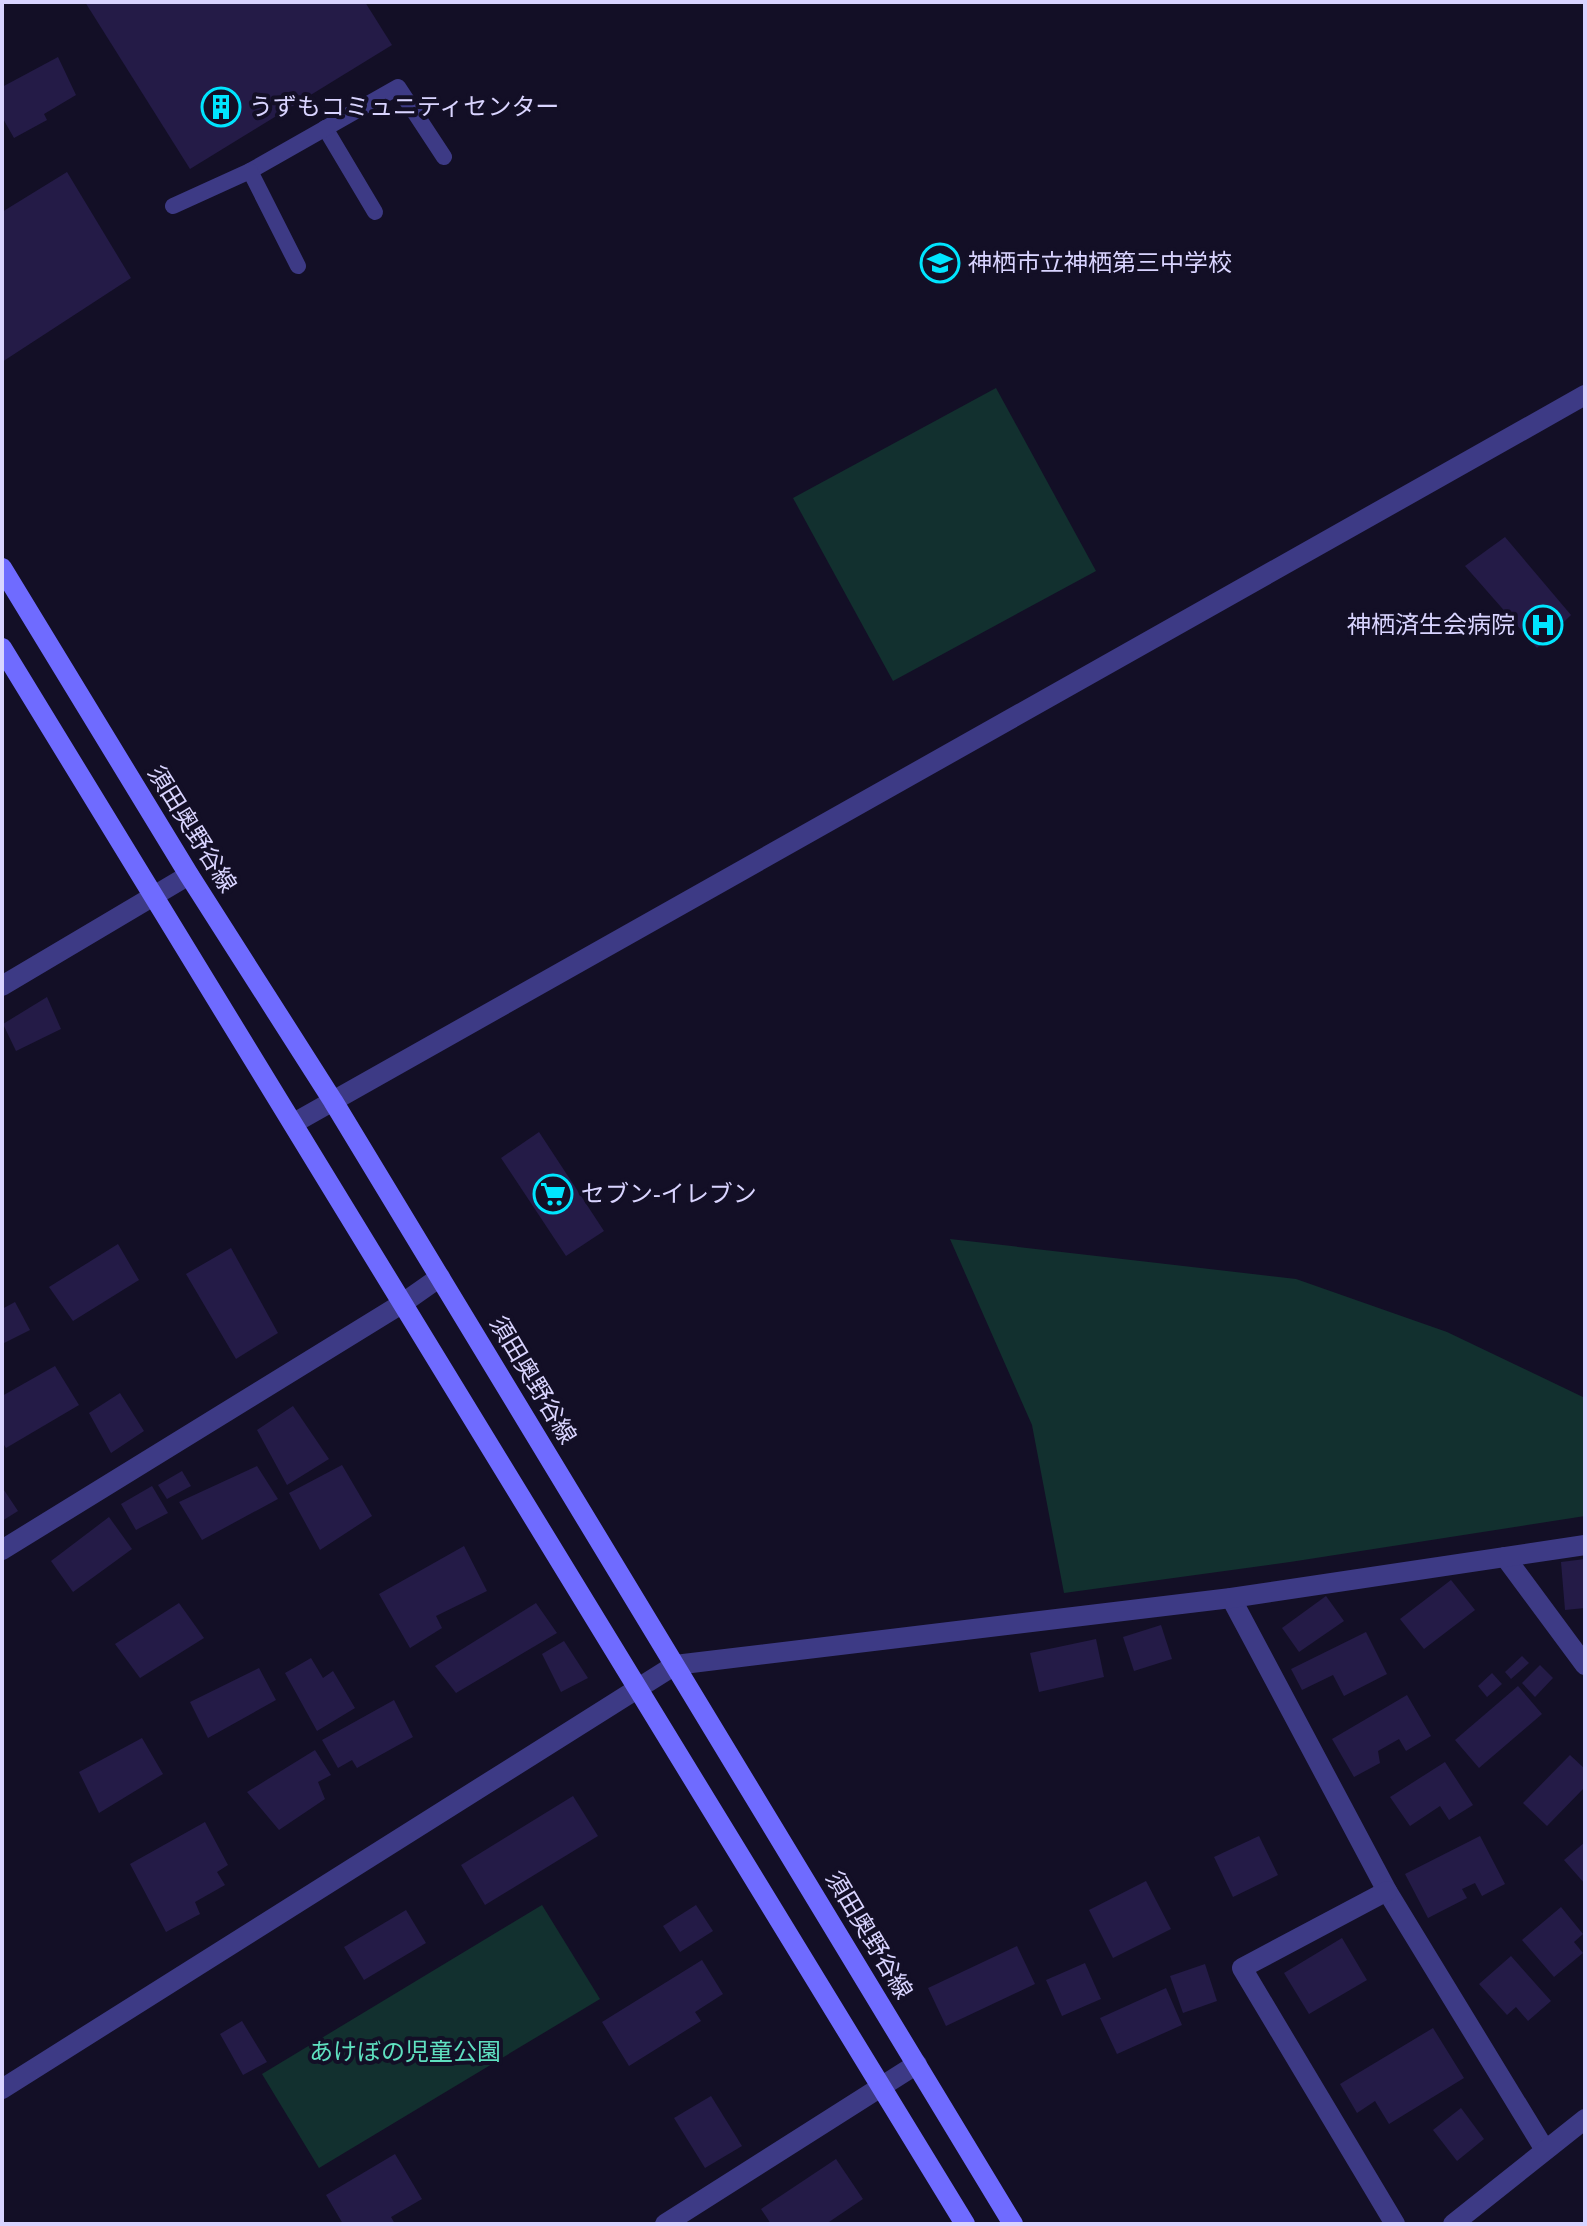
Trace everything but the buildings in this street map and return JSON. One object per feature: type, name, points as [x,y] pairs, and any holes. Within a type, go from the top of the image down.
[{"type":"main road","name":"須田奥野谷線","points":[[2,568],[189,875],[333,1101],[1013,2224]]},
{"type":"main road","points":[[2,648],[965,2224]]},
{"type":"street","points":[[294,1123],[1585,395]]},
{"type":"street","points":[[2,986],[189,875]]},
{"type":"street","points":[[2,1550],[403,1303],[440,1277]]},
{"type":"street","points":[[2,2089],[675,1665],[1231,1598],[1585,1545]]},
{"type":"street","points":[[1505,1557],[1585,1665]]},
{"type":"street","points":[[1231,1598],[1387,1891],[1545,2150]]},
{"type":"street","points":[[1387,1891],[1242,1968],[1395,2224]]},
{"type":"street","points":[[665,2224],[917,2064]]},
{"type":"street","points":[[1453,2224],[1585,2119]]},
{"type":"lane","points":[[173,206],[250,171],[398,87],[444,157]]},
{"type":"lane","points":[[325,128],[375,212]]},
{"type":"lane","points":[[250,171],[298,266]]},
{"type":"green space","points":[[996,388],[1096,571],[893,681],[793,498]]},
{"type":"green space","points":[[950,1239],[1296,1279],[1447,1332],[1585,1398],[1585,1516],[1064,1593],[1032,1425]]},
{"type":"green space","name":"あけぼの児童公園","points":[[542,1905],[600,1999],[319,2168],[262,2074]]},
{"type":"place","name":"うずもコミュニティセンター","points":[[221,107]]},
{"type":"place","name":"神栖市立神栖第三中学校","points":[[940,263]]},
{"type":"place","name":"神栖済生会病院","points":[[1543,625]]},
{"type":"place","name":"セブン-イレブン","points":[[553,1194]]}]
